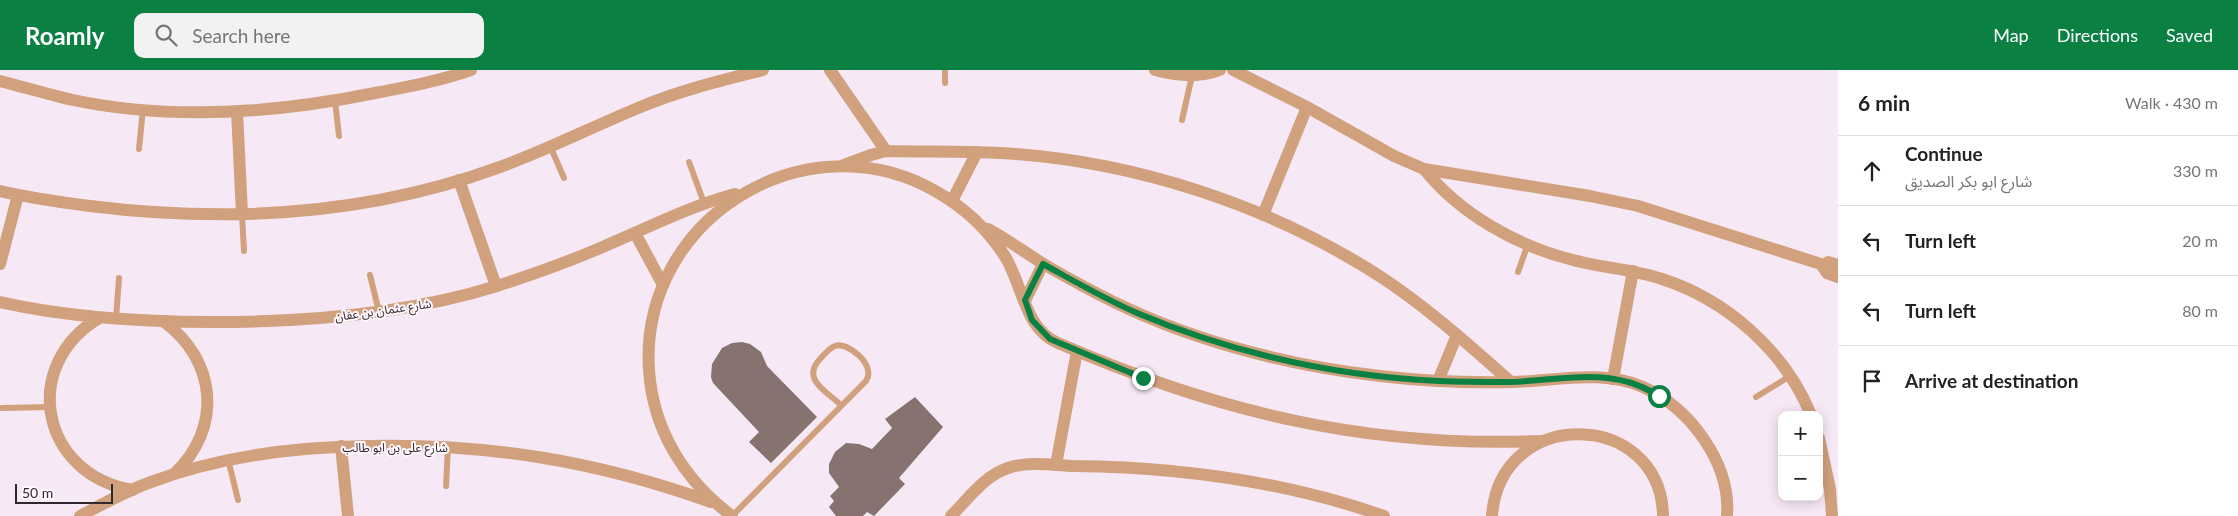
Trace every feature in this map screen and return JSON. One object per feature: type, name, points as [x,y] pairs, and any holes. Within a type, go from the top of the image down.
[{"type":"street","points":[[0,81],[74,100],[143,109],[237,111],[335,101],[409,87],[471,70]]},
{"type":"street","points":[[0,191],[18,196],[124,210],[196,214],[242,214],[346,205],[419,191],[459,180],[551,148],[639,108],[763,70]]},
{"type":"street","points":[[830,70],[886,152]]},
{"type":"street","points":[[1155,70],[1168,74],[1192,76],[1220,70]]},
{"type":"street","points":[[1233,70],[1394,156],[1424,169],[1630,204],[1824,265],[1828,262],[1838,265]]},
{"type":"street","points":[[1262,214],[1307,108]]},
{"type":"street","points":[[237,111],[242,214]]},
{"type":"street","points":[[842,166],[871,155],[886,152],[978,152],[1036,157],[1139,174],[1193,189],[1262,214],[1352,259],[1410,298],[1457,335],[1511,382]]},
{"type":"street","points":[[952,201],[978,152]]},
{"type":"street","points":[[732,516],[715,503],[688,475],[668,442],[654,406],[649,368],[649,348],[655,310],[664,284],[678,256],[702,226],[732,200],[766,182],[803,170],[842,166],[861,167],[900,175],[935,191],[952,201],[981,226],[1043,264],[1137,312],[1224,343],[1289,360],[1338,370],[1438,381],[1511,382],[1613,378],[1628,381],[1659,396],[1680,412],[1697,430],[1707,444],[1721,476],[1725,492],[1726,516]]},
{"type":"street","points":[[1424,169],[1455,202],[1503,232],[1528,244],[1574,260],[1633,271],[1683,287],[1722,308],[1754,334],[1790,376],[1809,411]]},
{"type":"street","points":[[459,180],[496,286]]},
{"type":"street","name":"شارع عثمان بن عفان","points":[[0,302],[61,314],[163,321],[286,320],[426,306],[496,286],[557,265],[673,215],[704,203],[748,190]]},
{"type":"street","points":[[0,264],[18,196]]},
{"type":"street","points":[[981,226],[1005,257],[1032,320],[1043,334],[1057,343],[1184,393],[1234,408],[1310,425],[1387,437],[1425,440],[1541,441],[1565,434],[1590,434],[1608,439],[1625,447],[1635,455],[1651,474],[1660,497],[1663,516]]},
{"type":"street","points":[[635,233],[664,284]]},
{"type":"street","points":[[1025,300],[1043,264]]},
{"type":"street","points":[[1824,265],[1825,272],[1838,277]]},
{"type":"street","points":[[1613,378],[1633,271]]},
{"type":"street","points":[[99,318],[78,332],[62,353],[52,377],[50,407],[54,428],[59,440],[74,462],[95,478],[107,484],[133,490]]},
{"type":"street","points":[[163,321],[184,339],[199,362],[208,402],[198,442],[192,454],[173,475]]},
{"type":"street","points":[[1438,381],[1457,335]]},
{"type":"street","points":[[1056,465],[1077,351]]},
{"type":"street","points":[[1492,516],[1494,502],[1503,477],[1519,456],[1541,441]]},
{"type":"street","points":[[341,446],[348,516]]},
{"type":"street","name":"شارع على بن ابو طالب","points":[[80,516],[133,490],[173,475],[228,459],[294,448],[341,446],[448,446],[518,453],[598,467],[715,503]]},
{"type":"street","points":[[1823,454],[1828,474],[1832,516]]},
{"type":"street","points":[[951,516],[985,481],[1002,470],[1020,465],[1111,466],[1210,476],[1291,490],[1384,516]]},
{"type":"lane","points":[[945,70],[945,83]]},
{"type":"lane","points":[[1182,120],[1192,76]]},
{"type":"lane","points":[[335,101],[339,136]]},
{"type":"lane","points":[[139,149],[143,109]]},
{"type":"lane","points":[[551,148],[564,178]]},
{"type":"lane","points":[[689,162],[704,203]]},
{"type":"lane","points":[[242,214],[244,251]]},
{"type":"lane","points":[[1518,272],[1528,244]]},
{"type":"lane","points":[[370,274],[379,312]]},
{"type":"lane","points":[[116,319],[119,278]]},
{"type":"lane","points":[[732,516],[866,381],[870,372],[867,364],[846,346],[839,344],[832,346],[813,366],[812,373],[815,381],[842,405]]},
{"type":"lane","points":[[1756,397],[1790,376]]},
{"type":"lane","points":[[2,408],[50,407]]},
{"type":"lane","points":[[446,486],[448,446]]},
{"type":"lane","points":[[228,459],[238,500]]},
{"type":"building","points":[[742,342],[750,344],[761,352],[767,366],[817,417],[771,463],[749,442],[759,432],[713,383],[711,377],[712,364],[722,348],[732,343]]},
{"type":"building","points":[[915,397],[943,427],[899,478],[905,484],[874,516],[867,512],[863,516],[836,516],[829,507],[834,501],[830,496],[839,487],[829,473],[829,464],[835,452],[846,443],[859,444],[872,449],[892,428],[885,419]]},
{"type":"route","points":[[1143,378],[1057,343],[1043,334],[1032,320],[1025,300],[1043,264],[1100,295],[1176,328],[1216,341],[1297,362],[1380,376],[1438,381],[1511,382],[1613,378],[1628,381],[1659,396]]}]
